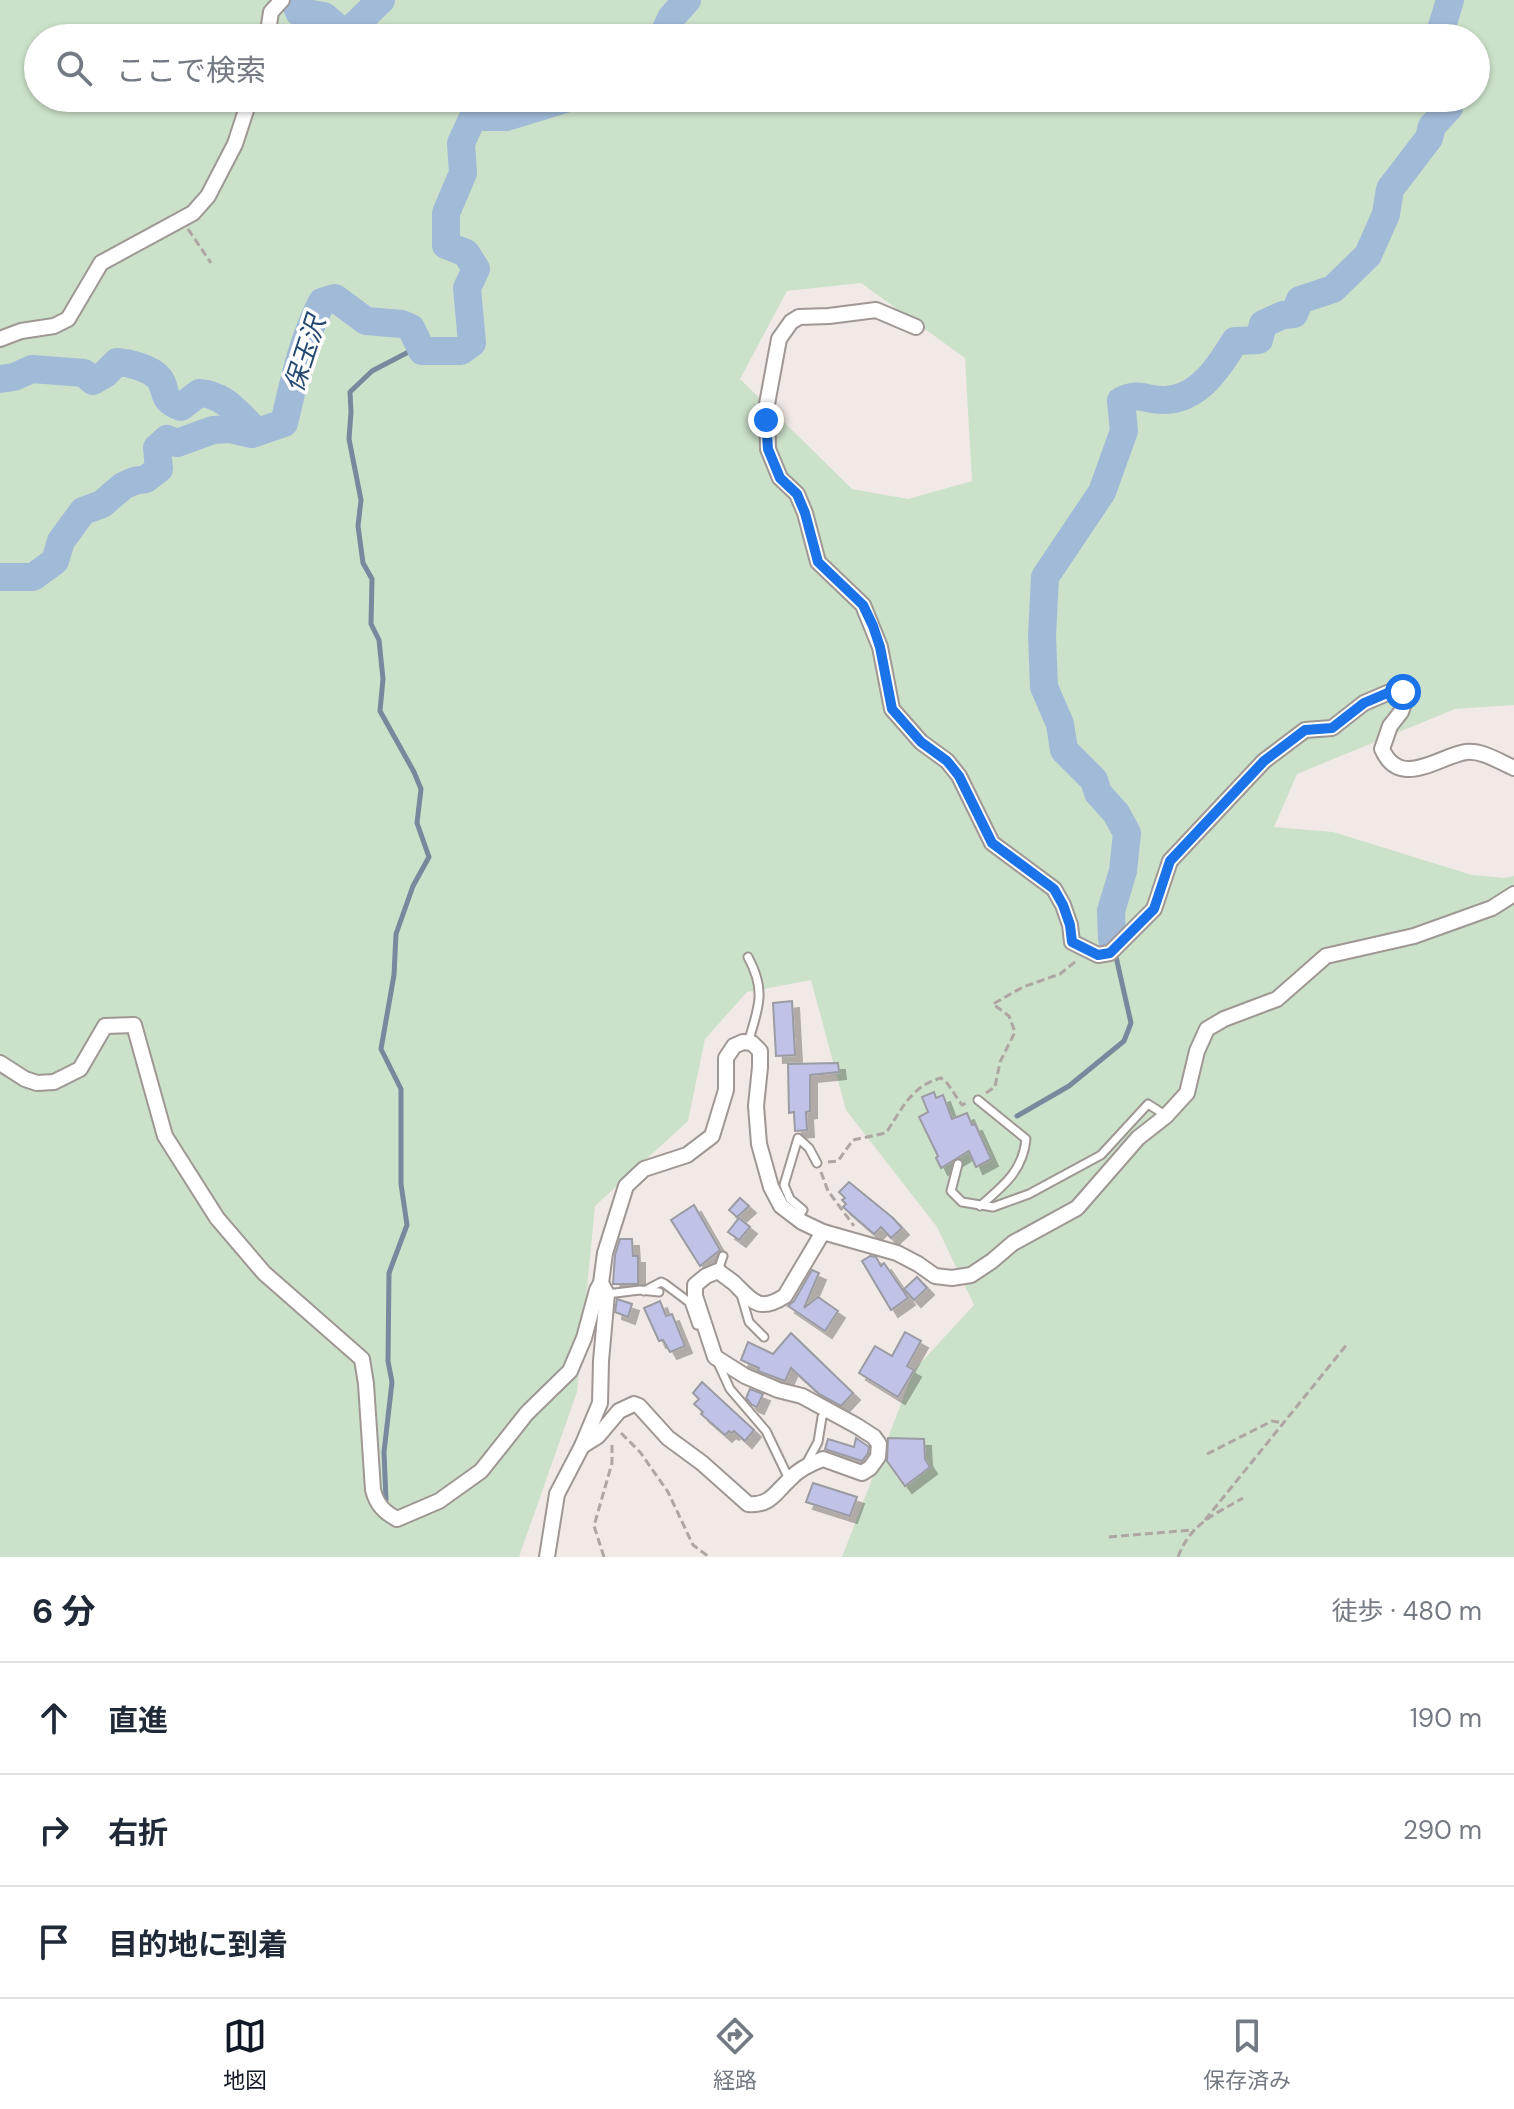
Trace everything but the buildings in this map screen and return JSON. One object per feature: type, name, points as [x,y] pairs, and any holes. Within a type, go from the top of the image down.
[{"type":"street","points":[[269,24],[271,12],[282,0]]},
{"type":"street","points":[[0,339],[21,331],[54,326],[68,319],[101,263],[193,213],[208,196],[235,144],[245,112]]},
{"type":"street","points":[[916,327],[876,310],[799,317],[791,322],[779,339],[767,404],[768,449],[780,478],[797,494],[818,562],[863,605],[880,647],[892,709],[921,742],[947,761],[959,776],[992,843],[1054,889],[1067,915],[1072,942],[1098,955],[1110,953],[1154,909],[1170,861],[1264,761],[1305,730],[1332,728],[1364,703],[1384,693],[1403,692],[1406,698],[1401,712],[1390,726],[1382,749],[1392,763],[1402,768],[1419,769],[1468,752],[1482,754],[1514,768]]},
{"type":"street","points":[[547,1557],[557,1494],[600,1403],[605,1253],[626,1186],[644,1169],[687,1155],[712,1136],[726,1090],[726,1058],[734,1046],[743,1042],[752,1043],[760,1051],[756,1106],[759,1144],[771,1187],[781,1206],[823,1232],[897,1253],[935,1276],[952,1278],[971,1275],[1013,1243],[1077,1208],[1138,1138],[1166,1116],[1187,1093],[1197,1051],[1207,1029],[1224,1019],[1277,999],[1326,956],[1414,936],[1492,908],[1514,894]]},
{"type":"street","points":[[0,1063],[37,1083],[54,1082],[80,1069],[105,1026],[134,1025],[165,1136],[217,1218],[264,1273],[362,1359],[373,1490],[376,1501],[386,1513],[397,1519],[439,1501],[481,1471],[527,1413],[570,1371],[584,1338],[597,1290],[604,1288]]},
{"type":"street","points":[[582,1446],[598,1436],[619,1411],[634,1404],[668,1438],[748,1504],[767,1502],[789,1479],[823,1459],[862,1473],[870,1468],[878,1457],[879,1444],[874,1437],[802,1396],[745,1376],[715,1357],[695,1296],[695,1285],[718,1271],[755,1304],[766,1305],[785,1296],[823,1232]]},
{"type":"lane","points":[[748,957],[761,999],[748,1043]]},
{"type":"lane","points":[[978,1100],[1026,1139],[1025,1153],[1016,1170],[1006,1184],[980,1206]]},
{"type":"lane","points":[[958,1164],[951,1191],[962,1202],[993,1207],[1029,1194],[1101,1155],[1148,1104],[1166,1116]]},
{"type":"lane","points":[[798,1218],[803,1210],[790,1199],[784,1185],[798,1138],[809,1148],[817,1163]]},
{"type":"lane","points":[[718,1271],[723,1256]]},
{"type":"lane","points":[[644,1291],[661,1282],[665,1284],[689,1302],[697,1325],[704,1324]]},
{"type":"lane","points":[[604,1288],[659,1292]]},
{"type":"lane","points":[[740,1291],[749,1322],[764,1337]]},
{"type":"lane","points":[[715,1357],[730,1389],[766,1431],[789,1479]]},
{"type":"lane","points":[[803,1469],[818,1442],[822,1417],[827,1410]]},
{"type":"path","points":[[181,219],[211,263]]},
{"type":"path","points":[[870,1244],[828,1191],[817,1163],[821,1159],[838,1161],[853,1140],[886,1133],[920,1086],[931,1081],[941,1078],[962,1105],[978,1100],[995,1087],[1000,1062],[1015,1032],[1009,1016],[993,1004],[1023,987],[1060,974],[1081,956],[1083,948]]},
{"type":"path","points":[[1205,1520],[1348,1343]]},
{"type":"path","points":[[604,1557],[594,1526],[612,1463],[611,1420]]},
{"type":"path","points":[[611,1420],[640,1452],[668,1492],[693,1545],[709,1557]]},
{"type":"path","points":[[1207,1454],[1272,1421],[1284,1423]]},
{"type":"path","points":[[1178,1557],[1197,1525],[1243,1498]]},
{"type":"path","points":[[1109,1537],[1194,1530]]},
{"type":"green space","points":[[0,0],[1514,0],[1514,705],[1455,709],[1297,774],[1274,827],[1333,832],[1472,875],[1514,876],[1514,1557],[842,1557],[914,1370],[974,1305],[937,1227],[846,1110],[811,980],[747,992],[705,1039],[688,1121],[595,1206],[577,1392],[519,1557],[0,1557]],"holes":[[[861,283],[965,358],[972,481],[908,499],[852,489],[740,379],[787,291]]]},
{"type":"waterway","points":[[294,0],[299,12],[324,16],[333,24]]},
{"type":"waterway","points":[[356,24],[381,0]]},
{"type":"waterway","name":"保玉沢","points":[[668,24],[687,0]]},
{"type":"waterway","points":[[1443,24],[1450,0]]},
{"type":"waterway","name":"保玉沢","points":[[0,577],[33,577],[55,561],[61,541],[83,511],[102,504],[123,486],[146,479],[159,469],[157,448],[167,439],[177,443],[213,430],[230,429],[252,434],[284,423],[304,346],[322,302],[335,298],[366,321],[402,324],[411,328],[422,351],[461,351],[472,343],[467,288],[476,269],[466,253],[446,245],[446,213],[463,173],[461,143],[473,117],[506,117],[522,112]]},
{"type":"waterway","points":[[1112,939],[1111,911],[1123,871],[1127,833],[1116,813],[1098,793],[1094,780],[1064,750],[1060,724],[1044,687],[1042,636],[1045,577],[1102,492],[1124,431],[1121,401],[1138,397],[1165,400],[1188,394],[1215,371],[1235,341],[1259,340],[1263,324],[1283,315],[1294,314],[1300,300],[1333,289],[1368,255],[1386,214],[1390,189],[1429,138],[1432,126],[1445,112]]},
{"type":"waterway","points":[[386,1500],[384,1452],[392,1382],[388,1361],[389,1273],[407,1225],[401,1184],[401,1089],[381,1049],[394,975],[396,934],[413,886],[429,857],[417,823],[421,789],[380,711],[383,679],[379,640],[371,624],[372,579],[363,563],[358,526],[361,500],[349,439],[350,392],[372,371],[420,346]]},
{"type":"waterway","points":[[0,379],[32,369],[84,373],[93,381],[117,362],[128,364],[155,374],[162,382],[167,398],[174,404],[181,407],[199,393],[217,397],[257,432]]},
{"type":"waterway","points":[[1017,1116],[1069,1086],[1124,1041],[1131,1023],[1112,939]]},
{"type":"route","points":[[766,420],[768,449],[773,464],[780,478],[797,494],[818,562],[863,605],[873,626],[892,709],[921,742],[947,761],[959,776],[992,843],[1054,889],[1070,925],[1072,942],[1098,955],[1110,953],[1154,909],[1170,861],[1264,761],[1305,730],[1332,728],[1364,703],[1384,693],[1403,692]]}]
